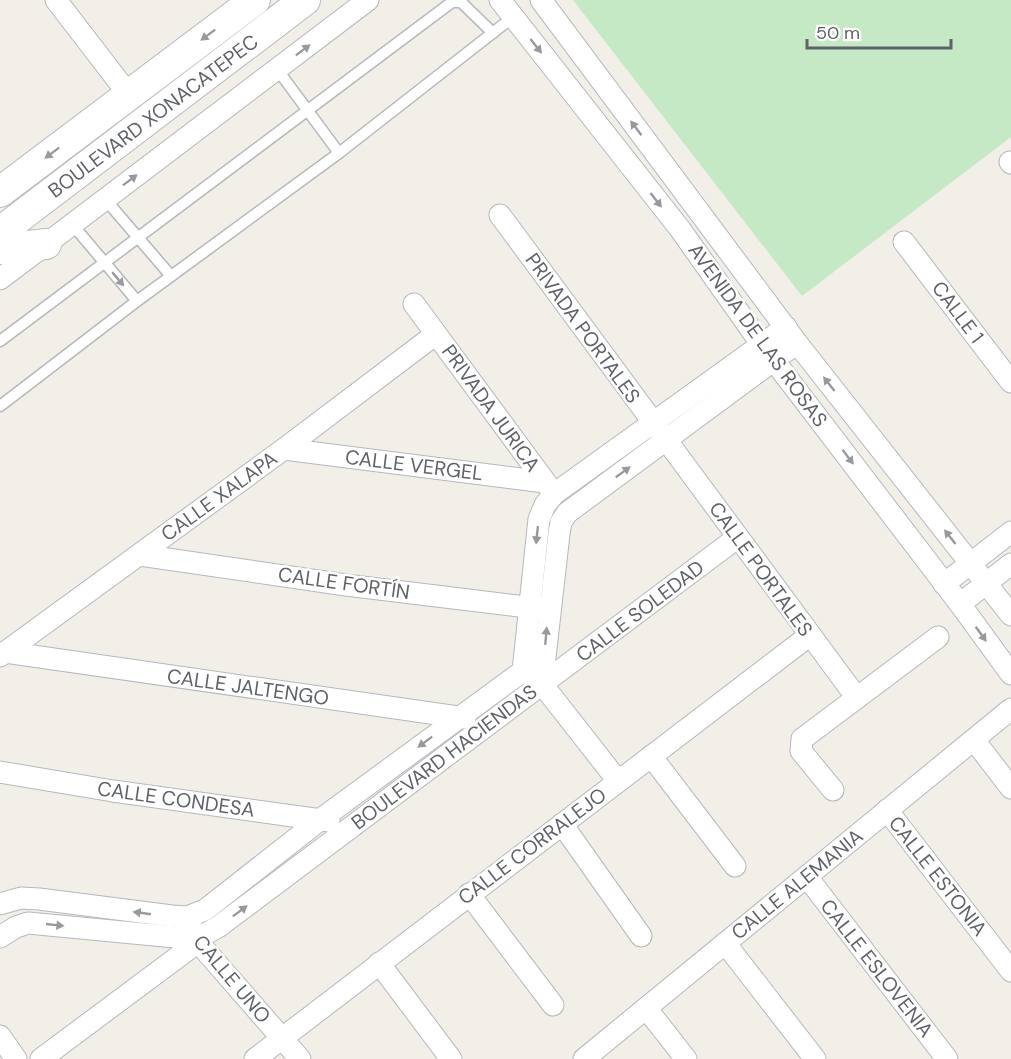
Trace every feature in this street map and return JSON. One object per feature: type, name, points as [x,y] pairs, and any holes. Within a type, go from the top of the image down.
[{"type":"main road","name":"BOULEVARD XONACATEPEC","points":[[0,192],[255,0]]},
{"type":"main road","name":"BOULEVARD XONACATEPEC","points":[[0,232],[305,0]]},
{"type":"main road","points":[[0,249],[46,243]]},
{"type":"street","points":[[56,0],[129,95]]},
{"type":"street","points":[[0,279],[368,0]]},
{"type":"street","name":"AVENIDA DE LAS ROSAS","points":[[500,0],[680,230],[768,352],[960,604],[1011,675]]},
{"type":"street","name":"AVENIDA DE LAS ROSAS","points":[[541,0],[791,335],[1011,615]]},
{"type":"street","name":"PRIVADA PORTALES","points":[[500,215],[666,440]]},
{"type":"street","name":"CALLE 1","points":[[904,242],[1011,382]]},
{"type":"street","name":"PRIVADA JURICA","points":[[414,304],[567,513]]},
{"type":"street","name":"CALLE XALAPA","points":[[3,654],[284,449],[436,334]]},
{"type":"street","name":"BOULEVARD HACIENDAS","points":[[187,917],[205,910],[321,819],[523,671],[561,522],[567,513],[666,440],[791,335]]},
{"type":"street","name":"BOULEVARD HACIENDAS","points":[[41,1059],[542,684],[539,519],[549,488],[768,352]]},
{"type":"street","name":"CALLE PORTALES","points":[[666,440],[857,698]]},
{"type":"street","name":"CALLE VERGEL","points":[[284,449],[549,488]]},
{"type":"street","points":[[944,584],[1011,532]]},
{"type":"street","name":"CALLE SOLEDAD","points":[[542,684],[738,537]]},
{"type":"street","name":"CALLE FORTÍN","points":[[140,555],[346,585],[539,608]]},
{"type":"street","points":[[960,604],[1011,564]]},
{"type":"street","name":"CALLE CORRALEJO","points":[[255,1059],[810,635]]},
{"type":"street","points":[[833,790],[801,751],[802,739],[938,637]]},
{"type":"street","name":"CALLE JALTENGO","points":[[3,654],[491,722]]},
{"type":"street","points":[[523,671],[542,684],[618,781]]},
{"type":"street","name":"CALLE ALEMANIA","points":[[584,1059],[1011,709]]},
{"type":"street","points":[[974,740],[1011,788]]},
{"type":"street","points":[[651,756],[735,867]]},
{"type":"street","name":"CALLE CONDESA","points":[[0,772],[113,791],[321,819],[352,826]]},
{"type":"street","name":"CALLE ESTONIA","points":[[887,810],[1011,971]]},
{"type":"street","points":[[562,824],[641,936]]},
{"type":"street","name":"CALLE ESLOVENIA","points":[[807,877],[947,1059]]},
{"type":"street","points":[[469,894],[553,1005]]},
{"type":"street","points":[[187,917],[39,899],[21,898],[0,905],[8,932],[28,923],[38,923],[197,940]]},
{"type":"street","name":"CALLE UNO","points":[[187,917],[197,940],[300,1059]]},
{"type":"street","points":[[725,943],[815,1059]]},
{"type":"street","points":[[379,963],[451,1059]]},
{"type":"street","points":[[646,1008],[686,1059]]},
{"type":"street","points":[[0,1036],[16,1059]]},
{"type":"lane","points":[[0,341],[452,2],[461,2],[493,33]]},
{"type":"lane","points":[[0,406],[137,301],[339,153],[513,17]]},
{"type":"lane","points":[[277,69],[339,153]]},
{"type":"lane","points":[[105,199],[171,276]]},
{"type":"lane","points":[[72,224],[137,301]]},
{"type":"green space","points":[[573,0],[1011,0],[1011,137],[802,296]]}]
